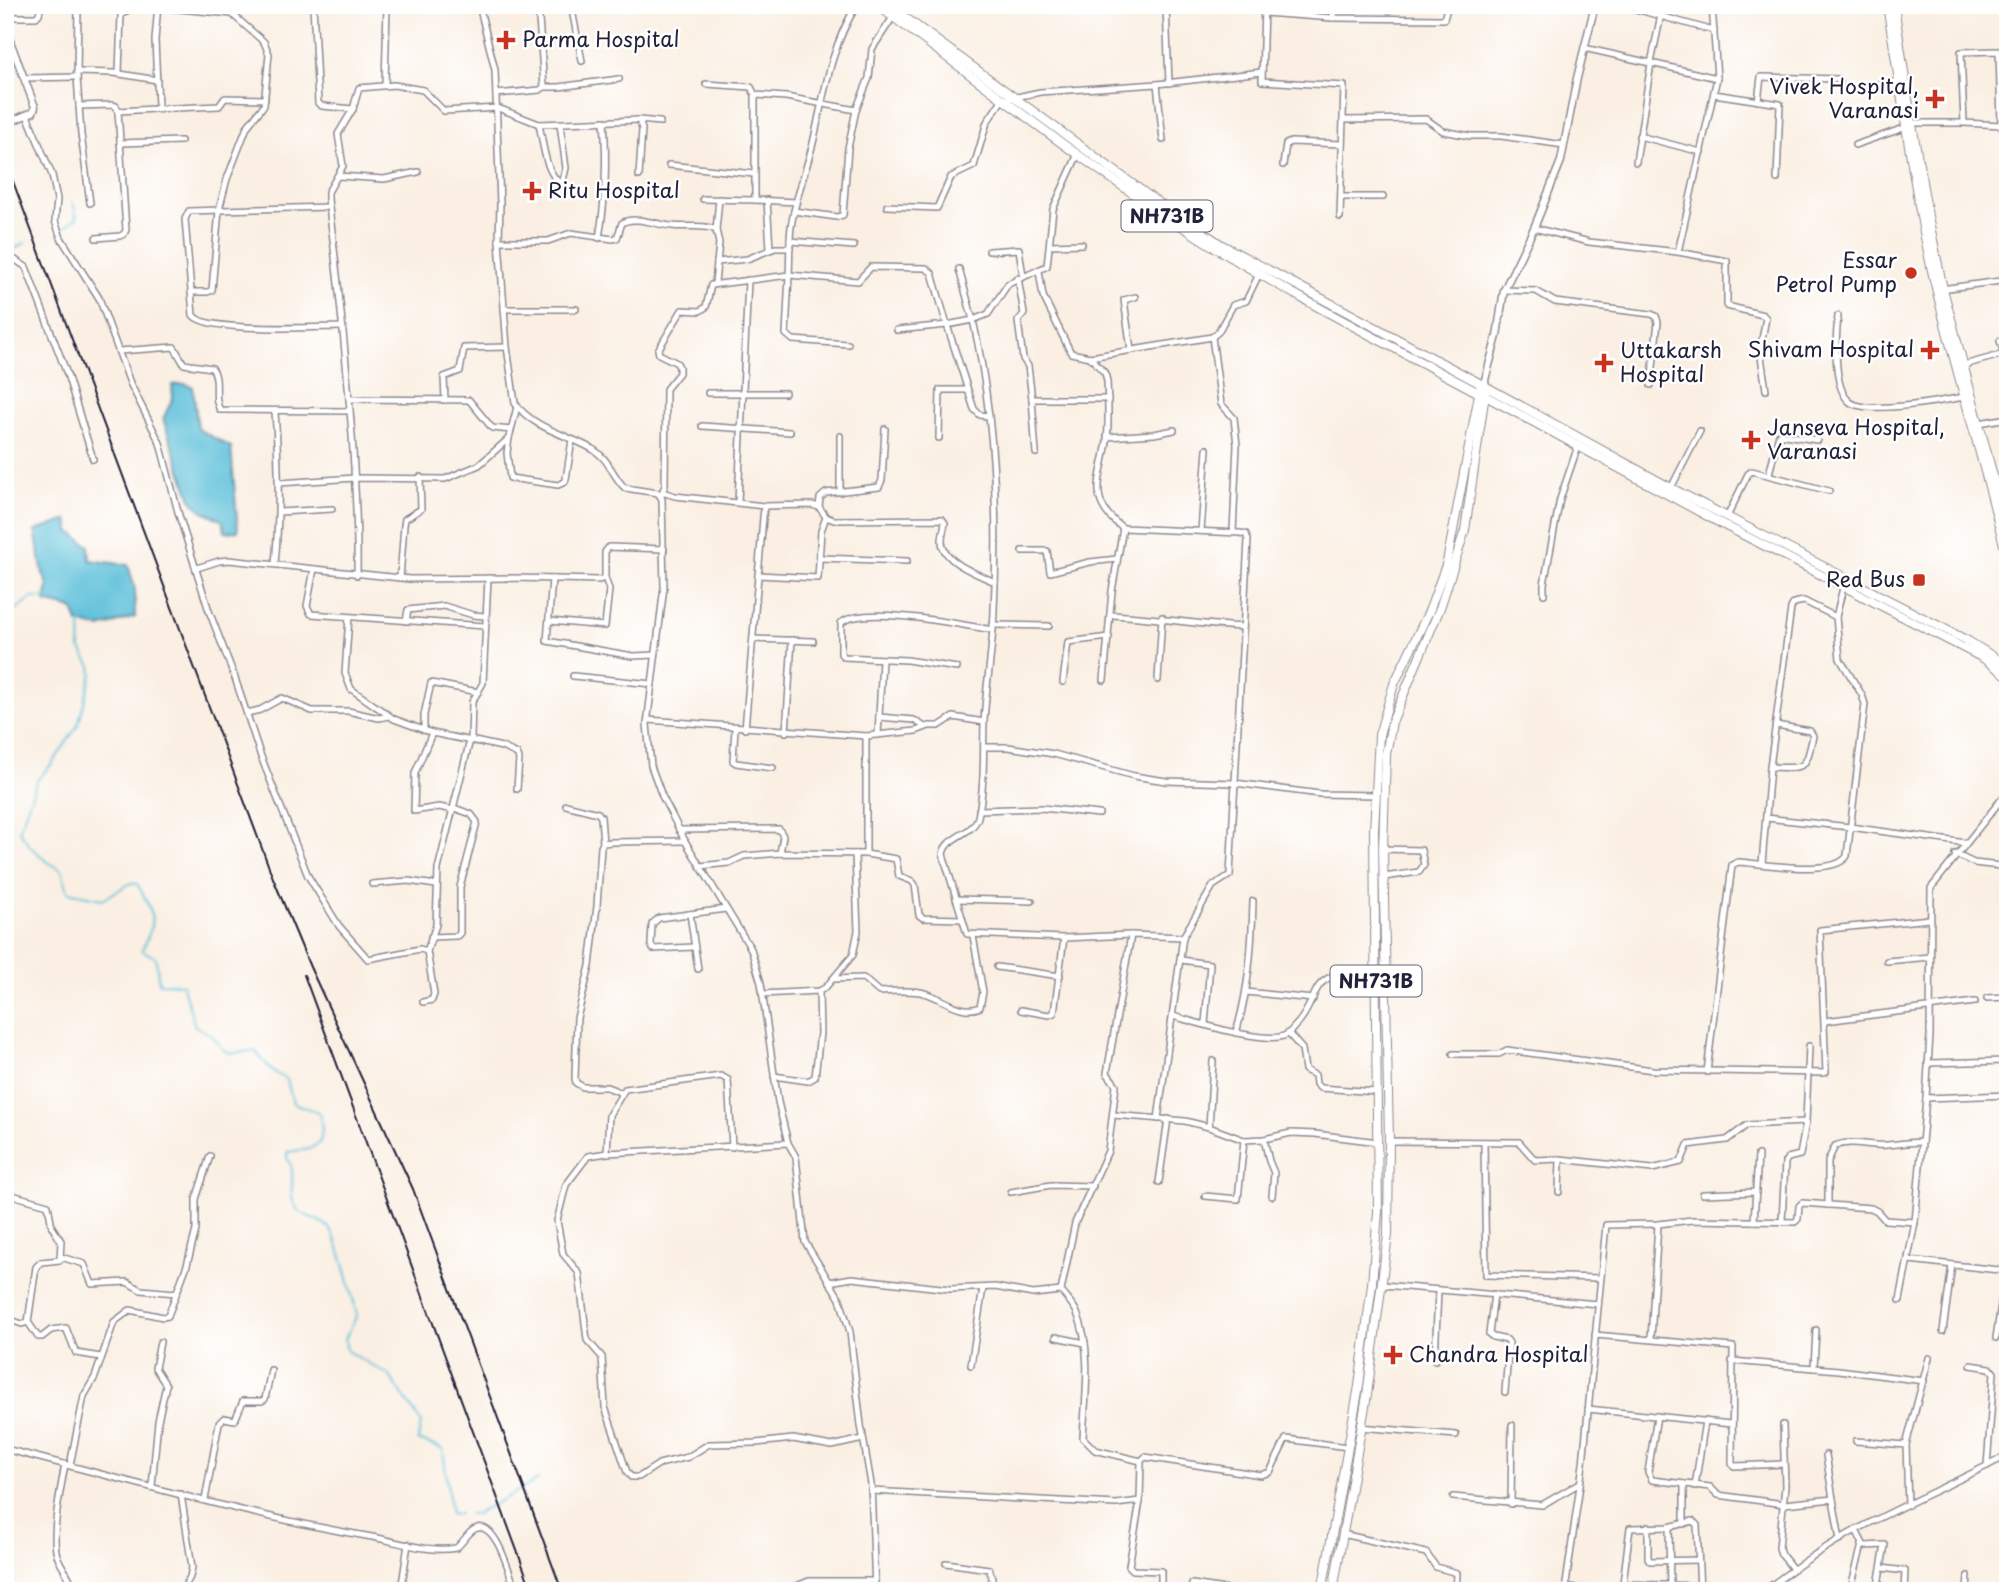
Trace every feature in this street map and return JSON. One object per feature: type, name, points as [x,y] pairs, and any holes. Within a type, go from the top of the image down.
[{"type":"main road","name":"NH731B","points":[[877,5],[946,53],[1078,154],[1199,238],[1259,274],[1483,388]]},
{"type":"main road","name":"NH731B","points":[[888,5],[897,18]]},
{"type":"main road","points":[[1887,5],[1899,81],[1910,125]]},
{"type":"main road","points":[[1894,5],[1910,125],[1940,289],[1964,397],[2008,560]]},
{"type":"main road","name":"NH731B","points":[[1007,99],[1222,245],[1483,388]]},
{"type":"main road","points":[[1940,289],[1964,365],[2008,532]]},
{"type":"main road","name":"NH731B","points":[[1322,1591],[1359,1386],[1378,1212],[1375,795],[1379,735],[1394,684],[1430,609],[1447,562],[1483,388]]},
{"type":"main road","points":[[1483,388],[1578,446],[1844,582],[1968,641],[2008,666]]},
{"type":"main road","points":[[1483,388],[1727,517],[1983,658],[2008,676]]},
{"type":"main road","points":[[1333,1591],[1367,1395],[1388,1235],[1389,1141],[1383,849],[1386,754],[1392,722],[1440,608],[1459,553],[1465,530],[1483,388]]},
{"type":"street","points":[[5,17],[36,17],[40,14],[41,5]]},
{"type":"street","points":[[78,5],[77,75],[90,204]]},
{"type":"street","points":[[119,73],[121,15],[134,5]]},
{"type":"street","points":[[313,5],[318,103],[322,106],[353,109]]},
{"type":"street","points":[[385,85],[387,5]]},
{"type":"street","points":[[479,5],[495,70],[498,108],[499,241],[507,347],[517,407],[507,453],[510,478],[562,484],[566,479],[572,440]]},
{"type":"street","points":[[538,5],[544,86]]},
{"type":"street","points":[[571,5],[582,61]]},
{"type":"street","points":[[848,344],[793,340],[786,334],[794,211],[833,57],[857,5]]},
{"type":"street","points":[[794,211],[837,217],[843,215],[848,148],[856,110],[869,78],[872,49],[904,5]]},
{"type":"street","points":[[1264,5],[1262,80],[1344,86],[1340,217]]},
{"type":"street","points":[[1333,18],[1334,5]]},
{"type":"street","points":[[1264,13],[1333,18],[1444,19],[1448,5]]},
{"type":"street","points":[[1483,388],[1497,336],[1504,290],[1534,228],[1561,161],[1595,5]]},
{"type":"street","points":[[1621,5],[1714,31]]},
{"type":"street","points":[[1636,162],[1663,5]]},
{"type":"street","points":[[1678,252],[1717,78],[1712,5]]},
{"type":"street","points":[[1812,5],[1841,5]]},
{"type":"street","points":[[155,109],[158,106],[155,40],[158,6],[228,13],[267,47],[269,54],[265,99],[261,111],[247,127],[227,179],[219,210],[212,290],[191,292]]},
{"type":"street","points":[[1166,6],[1169,83]]},
{"type":"street","points":[[5,28],[35,107],[33,113],[5,124]]},
{"type":"street","points":[[1584,48],[1717,78]]},
{"type":"street","points":[[1855,145],[1910,125],[1964,122],[2001,125],[1998,51],[1961,52],[1964,122]]},
{"type":"street","points":[[887,206],[937,208],[951,177],[974,166],[987,121],[1007,99],[1040,92],[1169,83],[1262,72]]},
{"type":"street","points":[[25,78],[119,73],[157,80]]},
{"type":"street","points":[[1758,101],[1761,77],[1838,79],[1842,90],[1899,81]]},
{"type":"street","points":[[496,94],[540,90],[544,86],[559,87],[619,79]]},
{"type":"street","points":[[706,84],[751,86],[755,95],[755,200]]},
{"type":"street","points":[[1157,84],[1164,140]]},
{"type":"street","points":[[357,575],[355,478],[350,411],[328,192],[343,166],[338,134],[353,109],[359,88],[401,85],[424,90],[444,111],[498,108],[540,124],[639,120],[660,122]]},
{"type":"street","points":[[1714,94],[1780,104],[1777,179]]},
{"type":"street","points":[[755,95],[786,97],[856,110]]},
{"type":"street","points":[[118,111],[219,106],[225,98],[265,99]]},
{"type":"street","points":[[79,106],[113,105],[118,111],[126,230],[120,236],[96,238]]},
{"type":"street","points":[[27,116],[52,175],[57,200],[55,221],[61,238],[99,298],[131,383],[160,443],[209,611],[308,876],[339,926],[368,959],[420,949],[427,951]]},
{"type":"street","points":[[1343,120],[1426,119],[1443,131],[1457,134],[1501,136],[1564,145]]},
{"type":"street","points":[[639,120],[642,128],[639,176]]},
{"type":"street","points":[[599,238],[607,162],[604,121]]},
{"type":"street","points":[[540,124],[546,158],[556,180],[562,184],[565,168],[560,124]]},
{"type":"street","points":[[1639,136],[1701,152]]},
{"type":"street","points":[[120,143],[181,141]]},
{"type":"street","points":[[1283,165],[1288,143],[1342,144]]},
{"type":"street","points":[[897,330],[947,325],[988,314],[1008,284],[1047,266],[1053,209],[1078,154]]},
{"type":"street","points":[[668,165],[754,174]]},
{"type":"street","points":[[338,176],[384,179],[418,172]]},
{"type":"street","points":[[1341,197],[1383,197]]},
{"type":"street","points":[[703,199],[797,202]]},
{"type":"street","points":[[719,199],[715,283],[709,289],[703,310],[682,310],[658,351],[677,363],[679,373],[666,388],[666,474],[662,494],[664,587],[648,720],[652,766],[662,796],[679,830],[751,949],[762,995],[774,1076],[788,1143],[796,1157],[805,1242],[840,1299],[850,1332],[872,1491],[875,1591]]},
{"type":"street","points":[[767,200],[770,249]]},
{"type":"street","points":[[329,207],[194,211],[186,214],[193,315],[198,321],[238,327],[343,327]]},
{"type":"street","points":[[499,241],[548,241],[571,233],[617,238],[622,223],[629,219],[674,226],[710,227],[716,230]]},
{"type":"street","points":[[1534,228],[1589,242],[1678,252],[1727,261],[1727,306],[1765,317],[1760,350],[1766,390]]},
{"type":"street","points":[[1049,246],[1083,244]]},
{"type":"street","points":[[717,262],[747,258],[790,245],[854,246]]},
{"type":"street","points":[[989,251],[1019,249],[1024,314],[1018,321],[1023,359],[1028,366],[1036,453]]},
{"type":"street","points":[[5,253],[26,267],[81,416],[93,459]]},
{"type":"street","points":[[715,283],[789,275],[858,281],[872,267],[926,268],[932,272],[966,390],[976,413],[988,416]]},
{"type":"street","points":[[959,269],[972,320],[988,416],[996,500],[993,627],[984,722],[984,776],[979,810],[972,828],[944,849],[944,862],[965,931],[972,936],[1183,937]]},
{"type":"street","points":[[1039,271],[1043,296],[1071,353],[1090,357],[1212,337],[1218,332],[1233,304],[1246,301],[1259,274]]},
{"type":"street","points":[[738,502],[748,280]]},
{"type":"street","points":[[1940,289],[2008,280]]},
{"type":"street","points":[[1504,290],[1536,290],[1555,302],[1657,317],[1651,385]]},
{"type":"street","points":[[1131,349],[1124,300],[1135,297]]},
{"type":"street","points":[[504,309],[576,309]]},
{"type":"street","points":[[1838,316],[1835,346],[1843,392],[1850,402],[1904,407],[1964,397]]},
{"type":"street","points":[[1212,337],[1221,404],[1234,418],[1237,445],[1233,533]]},
{"type":"street","points":[[2000,341],[2008,366]]},
{"type":"street","points":[[119,351],[174,347],[184,364],[209,366],[215,370],[216,403],[220,410],[350,411]]},
{"type":"street","points":[[445,400],[444,377],[460,371],[464,348],[507,347]]},
{"type":"street","points":[[1964,365],[2004,354]]},
{"type":"street","points":[[1090,357],[1105,373],[1108,399],[1107,437],[1099,482],[1099,499],[1109,518],[1123,528],[1246,534],[1248,540],[1230,875],[1213,886],[1183,937],[1158,1119]]},
{"type":"street","points":[[939,438],[940,390],[966,390]]},
{"type":"street","points":[[708,393],[785,393]]},
{"type":"street","points":[[349,399],[469,400],[492,428],[511,430]]},
{"type":"street","points":[[1032,399],[1108,399]]},
{"type":"street","points":[[517,407],[549,430],[596,451],[602,456],[618,483],[625,488],[764,506],[819,507]]},
{"type":"street","points":[[275,412],[279,484],[275,564]]},
{"type":"street","points":[[1979,423],[2008,418]]},
{"type":"street","points":[[702,426],[790,432]]},
{"type":"street","points":[[819,507],[822,494],[879,487],[885,429]]},
{"type":"street","points":[[1107,437],[1174,430]]},
{"type":"street","points":[[1671,488],[1700,431]]},
{"type":"street","points":[[1769,474],[1779,435],[1817,440]]},
{"type":"street","points":[[840,436],[840,492]]},
{"type":"street","points":[[279,484],[355,478],[445,479],[473,468],[509,438]]},
{"type":"street","points":[[1544,594],[1560,499],[1578,446]]},
{"type":"street","points":[[1201,531],[1206,449]]},
{"type":"street","points":[[1727,517],[1750,472],[1769,474],[1829,491]]},
{"type":"street","points":[[400,578],[405,519],[421,509],[420,477]]},
{"type":"street","points":[[745,729],[764,506]]},
{"type":"street","points":[[819,507],[827,517],[839,520],[942,519],[946,523],[942,540],[944,548],[962,568],[995,582]]},
{"type":"street","points":[[279,512],[332,509]]},
{"type":"street","points":[[758,575],[818,578],[821,531],[827,517]]},
{"type":"street","points":[[1104,680],[1110,615],[1123,528]]},
{"type":"street","points":[[550,621],[605,626],[609,589],[605,578],[605,552],[609,547],[664,549]]},
{"type":"street","points":[[1022,551],[1047,551],[1050,572],[1090,562],[1118,559]]},
{"type":"street","points":[[820,558],[907,561]]},
{"type":"street","points":[[197,568],[219,561],[275,564],[400,578],[605,578]]},
{"type":"street","points":[[314,569],[307,606],[308,611],[317,616],[485,626]]},
{"type":"street","points":[[423,1002],[432,1000],[434,994],[427,951],[436,925],[438,869],[469,750],[472,702],[483,682],[488,578]]},
{"type":"street","points":[[552,579],[547,641],[633,656],[655,655]]},
{"type":"street","points":[[1707,1072],[1731,868],[1738,862],[1803,868],[1830,866],[1842,862],[1847,856],[1865,704],[1863,695],[1840,659],[1836,617],[1844,582]]},
{"type":"street","points":[[1762,864],[1770,767],[1794,603],[1804,601],[1836,617]]},
{"type":"street","points":[[406,621],[408,610],[444,606],[485,616]]},
{"type":"street","points":[[957,668],[906,660],[844,657],[841,654],[843,621],[884,614],[993,627],[1049,626]]},
{"type":"street","points":[[1110,615],[1162,617],[1204,624],[1243,626]]},
{"type":"street","points":[[349,617],[345,667],[351,689],[389,716],[424,730],[502,747],[517,754],[517,789]]},
{"type":"street","points":[[1158,680],[1162,617]]},
{"type":"street","points":[[1063,682],[1068,642],[1109,637]]},
{"type":"street","points":[[754,639],[813,641]]},
{"type":"street","points":[[786,732],[792,640]]},
{"type":"street","points":[[878,735],[882,660]]},
{"type":"street","points":[[573,676],[652,684]]},
{"type":"street","points":[[424,730],[424,715],[431,683],[478,691]]},
{"type":"street","points":[[247,713],[282,698],[312,711],[348,711],[379,718],[389,716]]},
{"type":"street","points":[[879,717],[914,720],[925,726]]},
{"type":"street","points":[[648,720],[866,736],[939,726],[953,717],[984,722]]},
{"type":"street","points":[[1770,767],[1801,766],[1807,762],[1813,736],[1810,731],[1776,725]]},
{"type":"street","points":[[735,728],[733,761],[774,768]]},
{"type":"street","points":[[431,937],[457,936],[460,933],[460,887],[477,822],[471,814],[454,809],[439,807],[414,811],[415,773],[432,733]]},
{"type":"street","points":[[866,736],[866,854]]},
{"type":"street","points":[[985,747],[1008,747],[1054,754],[1135,776],[1166,781],[1235,783],[1320,794],[1375,795]]},
{"type":"street","points":[[1900,1300],[1915,1222],[1926,1097],[1931,888],[1955,854],[2008,791]]},
{"type":"street","points":[[566,805],[598,813],[601,817],[603,843],[590,966],[577,1018],[575,1078],[576,1083],[583,1087],[604,1086],[622,1093]]},
{"type":"street","points":[[979,810],[1042,808],[1099,814]]},
{"type":"street","points":[[1766,818],[1966,843]]},
{"type":"street","points":[[679,830],[779,829],[783,836],[780,853]]},
{"type":"street","points":[[603,843],[685,841]]},
{"type":"street","points":[[1383,849],[1421,850],[1424,865],[1419,872],[1384,877]]},
{"type":"street","points":[[700,866],[729,863],[744,856],[780,853],[866,854],[895,859],[899,876],[915,885],[919,915],[923,918],[962,919]]},
{"type":"street","points":[[762,995],[819,991],[853,955],[857,939],[855,854]]},
{"type":"street","points":[[1955,854],[1974,863],[2008,867]]},
{"type":"street","points":[[372,884],[414,881],[436,885]]},
{"type":"street","points":[[956,899],[1032,901]]},
{"type":"street","points":[[1236,1033],[1252,955],[1253,901]]},
{"type":"street","points":[[695,947],[658,950],[651,946],[652,924],[656,920],[726,909]]},
{"type":"street","points":[[690,914],[698,969]]},
{"type":"street","points":[[1453,1054],[1500,1054],[1507,1050],[1653,1070],[1808,1074],[1826,1072],[1820,929],[1930,919]]},
{"type":"street","points":[[1131,935],[1107,1073],[1116,1084],[1108,1151],[1075,1223],[1061,1291],[1077,1312],[1085,1343],[1083,1438],[1095,1450],[1142,1461]]},
{"type":"street","points":[[833,979],[863,978],[879,992],[920,992],[965,1009],[980,1007],[983,992],[972,936]]},
{"type":"street","points":[[1021,1010],[1052,1015],[1064,938]]},
{"type":"street","points":[[1887,961],[1930,957]]},
{"type":"street","points":[[1181,960],[1210,964],[1205,1024]]},
{"type":"street","points":[[998,967],[1060,976]]},
{"type":"street","points":[[1173,1016],[1236,1033],[1279,1037],[1288,1033],[1301,1019],[1320,985],[1329,977],[1350,972],[1376,972]]},
{"type":"street","points":[[774,1076],[808,1081],[815,1077],[820,1033],[819,991]]},
{"type":"street","points":[[1246,992],[1313,999]]},
{"type":"street","points":[[1987,998],[2008,996]]},
{"type":"street","points":[[1825,1021],[1975,1002]]},
{"type":"street","points":[[1288,1033],[1301,1046],[1305,1070],[1315,1075],[1316,1084],[1320,1088],[1377,1092]]},
{"type":"street","points":[[1782,1222],[1785,1162],[1788,1158],[1800,1155],[1806,1122],[1809,1046]]},
{"type":"street","points":[[1209,1127],[1213,1061]]},
{"type":"street","points":[[1928,1063],[2008,1061]]},
{"type":"street","points":[[607,1153],[609,1115],[622,1093],[630,1087],[725,1077],[728,1080],[732,1147]]},
{"type":"street","points":[[1926,1097],[2008,1095]]},
{"type":"street","points":[[1113,1115],[1168,1119],[1209,1127],[1244,1140],[1291,1133],[1378,1142]]},
{"type":"street","points":[[1159,1182],[1168,1119]]},
{"type":"street","points":[[1389,1141],[1514,1141],[1523,1145],[1535,1160],[1560,1158],[1652,1170],[1682,1162],[1688,1144],[1727,1140],[1747,1125],[1806,1122]]},
{"type":"street","points":[[1264,1139],[1274,1173],[1272,1196]]},
{"type":"street","points":[[1205,1196],[1238,1199],[1244,1140]]},
{"type":"street","points":[[1483,1142],[1486,1275],[1600,1278]]},
{"type":"street","points":[[1828,1205],[1828,1161],[1839,1143],[1885,1145],[1922,1142]]},
{"type":"street","points":[[788,1143],[588,1156],[566,1185],[557,1221],[563,1254],[579,1273],[587,1339],[602,1357],[605,1406],[631,1477],[639,1478],[659,1464],[688,1457],[716,1442],[756,1443],[799,1439],[832,1446],[863,1439]]},
{"type":"street","points":[[1754,1221],[1758,1155]]},
{"type":"street","points":[[73,1591],[70,1578],[58,1559],[55,1548],[58,1509],[82,1402],[95,1377],[116,1319],[130,1310],[166,1317],[190,1253],[196,1230],[196,1199],[210,1156]]},
{"type":"street","points":[[1559,1192],[1560,1158]]},
{"type":"street","points":[[1011,1192],[1051,1185],[1093,1186]]},
{"type":"street","points":[[1703,1194],[1756,1192]]},
{"type":"street","points":[[5,1193],[50,1207],[52,1227],[61,1241],[61,1257],[57,1261],[41,1262],[36,1266],[28,1322],[38,1337],[42,1338],[51,1329],[66,1328],[76,1353],[101,1357]]},
{"type":"street","points":[[1587,1591],[1566,1589],[1580,1483],[1606,1225],[1692,1220],[1797,1221],[1800,1204],[1871,1208],[1885,1220],[1915,1222]]},
{"type":"street","points":[[1651,1339],[1658,1224]]},
{"type":"street","points":[[61,1257],[84,1264],[92,1284],[127,1282],[141,1290],[176,1293]]},
{"type":"street","points":[[1909,1260],[2007,1271],[1996,1338]]},
{"type":"street","points":[[1943,1331],[1952,1265]]},
{"type":"street","points":[[829,1282],[852,1278],[950,1289],[995,1287],[1033,1294],[1061,1291]]},
{"type":"street","points":[[1383,1285],[1598,1304]]},
{"type":"street","points":[[971,1365],[982,1288]]},
{"type":"street","points":[[1435,1360],[1438,1291]]},
{"type":"street","points":[[1494,1294],[1489,1334],[1507,1340],[1508,1343],[1505,1392]]},
{"type":"street","points":[[5,1318],[22,1324],[28,1322]]},
{"type":"street","points":[[1814,1368],[1816,1330]]},
{"type":"street","points":[[1595,1335],[1733,1347],[1731,1461],[1734,1466],[1784,1464]]},
{"type":"street","points":[[1056,1337],[1085,1343]]},
{"type":"street","points":[[152,1486],[159,1421],[166,1390],[164,1381],[155,1368],[160,1342]]},
{"type":"street","points":[[1908,1505],[1906,1445],[1929,1358]]},
{"type":"street","points":[[1732,1361],[1924,1381]]},
{"type":"street","points":[[1971,1365],[1990,1368],[1994,1373],[1987,1466]]},
{"type":"street","points":[[205,1500],[219,1423],[224,1419],[235,1420],[243,1401],[265,1399],[271,1370]]},
{"type":"street","points":[[1588,1409],[1731,1424]]},
{"type":"street","points":[[1657,1416],[1649,1477],[1652,1480],[1713,1488],[1718,1495],[1784,1504],[1833,1499]]},
{"type":"street","points":[[1695,1486],[1705,1421]]},
{"type":"street","points":[[1511,1504],[1512,1424]]},
{"type":"street","points":[[1783,1425],[1784,1504],[1779,1548],[1793,1569]]},
{"type":"street","points":[[1360,1427],[1456,1435]]},
{"type":"street","points":[[1161,1591],[1161,1571],[1133,1570],[1129,1566],[1140,1502],[1142,1461],[1145,1457],[1261,1475],[1270,1472],[1286,1439],[1348,1447]]},
{"type":"street","points":[[1856,1441],[1906,1445]]},
{"type":"street","points":[[5,1449],[337,1531],[432,1549],[456,1548],[473,1530],[484,1527],[489,1529],[497,1540],[516,1591]]},
{"type":"street","points":[[1826,1455],[1840,1540]]},
{"type":"street","points":[[1764,1591],[1793,1569],[1856,1530],[2008,1455]]},
{"type":"street","points":[[1453,1497],[1511,1504],[1546,1504],[1580,1483]]},
{"type":"street","points":[[1684,1484],[1684,1524]]},
{"type":"street","points":[[872,1491],[1116,1504],[1140,1502]]},
{"type":"street","points":[[181,1494],[192,1567],[182,1591]]},
{"type":"street","points":[[1693,1521],[1697,1523],[1699,1588],[1622,1588],[1630,1528],[1669,1527],[1693,1521]]},
{"type":"street","points":[[1648,1527],[1649,1560],[1698,1560]]},
{"type":"street","points":[[1669,1527],[1670,1588]]},
{"type":"street","points":[[1850,1591],[1862,1545],[1856,1530]]},
{"type":"street","points":[[1342,1534],[1426,1553],[1436,1567],[1457,1573],[1455,1591]]},
{"type":"street","points":[[401,1591],[408,1544]]},
{"type":"street","points":[[1862,1545],[1885,1545],[1877,1591]]},
{"type":"street","points":[[946,1563],[989,1569],[992,1577],[991,1591]]},
{"type":"street","points":[[1882,1568],[1905,1571],[1904,1591]]},
{"type":"street","points":[[1967,1591],[1968,1576]]},
{"type":"street","points":[[784,1591],[809,1581],[875,1581]]},
{"type":"street","points":[[1191,1591],[1192,1584],[1237,1591]]},
{"type":"street","points":[[1132,1590],[1142,1591]]},
{"type":"water","points":[[185,384],[193,387],[198,429],[231,447],[238,531],[225,532],[223,521],[201,510],[191,499],[163,419],[173,398],[172,385]]},
{"type":"water","points":[[68,520],[70,531],[89,546],[90,560],[128,565],[135,589],[135,617],[100,628],[78,623],[73,609],[45,602],[48,585],[43,574],[35,531]]},
{"type":"waterway","points":[[61,230],[77,218],[73,202]]},
{"type":"waterway","points":[[10,254],[25,243]]},
{"type":"waterway","points":[[5,618],[32,598],[47,598]]},
{"type":"waterway","points":[[81,622],[80,648],[91,666],[92,673],[78,725],[52,764],[37,780],[19,831],[31,847],[62,870],[68,892],[103,899],[131,883],[137,884],[147,902],[151,917],[150,931],[142,950],[156,958],[159,983],[182,984],[195,1026],[213,1036],[223,1050],[231,1053],[255,1051],[272,1071],[287,1080],[293,1103],[320,1113],[320,1142],[310,1149],[287,1152],[292,1170],[294,1203],[300,1212],[326,1225],[338,1246],[357,1315],[345,1339],[347,1351],[389,1375],[421,1422],[418,1440],[443,1449],[451,1515],[459,1514]]},
{"type":"waterway","points":[[469,1514],[476,1514],[538,1480]]},
{"type":"railway","points":[[5,160],[273,878],[310,967],[413,1189],[562,1591]]},
{"type":"railway","points":[[304,975],[532,1591]]},
{"type":"place","name":"Parma Hospital","points":[[506,40]]},
{"type":"place","name":"Vivek Hospital, Varanasi","points":[[1935,99]]},
{"type":"place","name":"Ritu Hospital","points":[[532,191]]},
{"type":"place","name":"Essar Petrol Pump","points":[[1911,273]]},
{"type":"place","name":"Shivam Hospital","points":[[1930,350]]},
{"type":"place","name":"Uttakarsh Hospital","points":[[1604,363]]},
{"type":"place","name":"Janseva Hospital, Varanasi","points":[[1751,440]]},
{"type":"place","name":"Red Bus","points":[[1919,580]]},
{"type":"place","name":"Chandra Hospital","points":[[1393,1355]]}]
